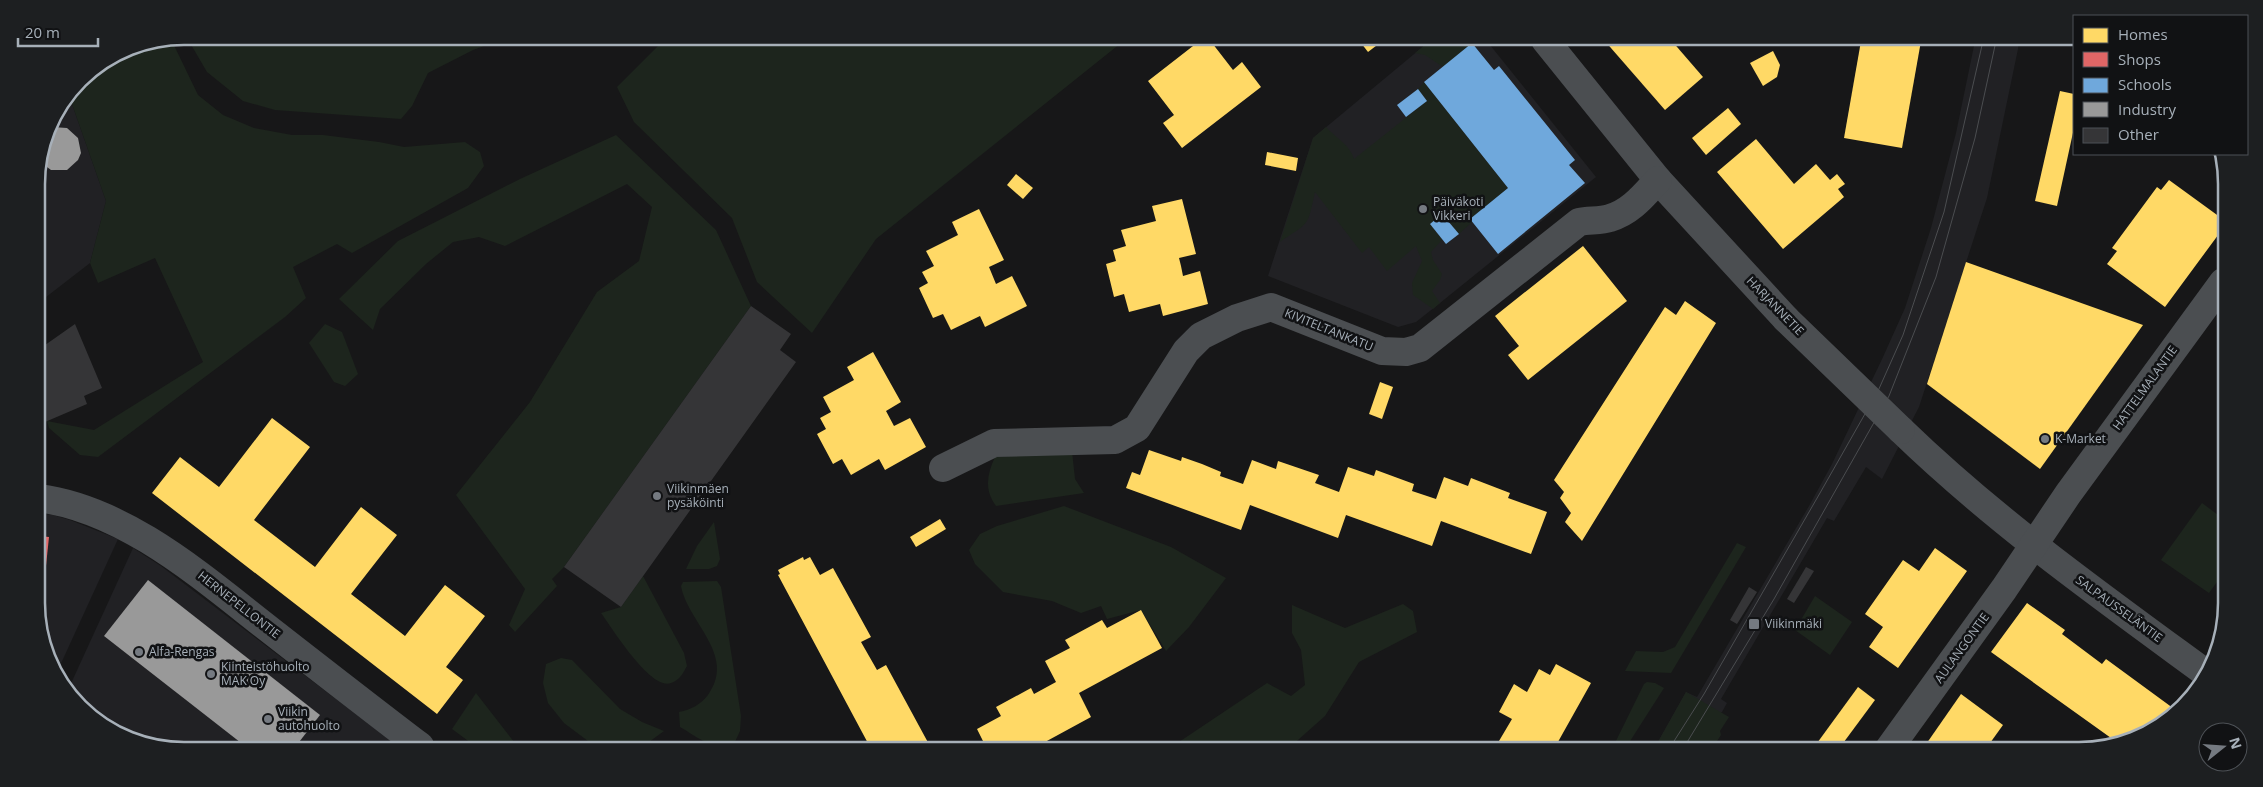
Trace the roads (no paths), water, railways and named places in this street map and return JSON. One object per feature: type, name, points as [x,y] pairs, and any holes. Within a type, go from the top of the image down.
[{"type":"street","name":"HARJANNETIE","points":[[1550,45],[1658,180],[1786,319],[1938,466],[2033,544]]},
{"type":"street","name":"KIVITELTANKATU","points":[[943,468],[994,443],[1115,440],[1137,428],[1186,351],[1201,336],[1237,318],[1271,307],[1382,351],[1406,352],[1420,348],[1579,222],[1608,219],[1623,213],[1635,204],[1658,180]]},
{"type":"street","name":"HATTELMALANTIE","points":[[2033,544],[2218,289]]},
{"type":"street","name":"HERNEPELLONTIE","points":[[45,499],[62,503],[106,518],[185,564],[415,742]]},
{"type":"street","name":"SALPAUSSELÄNTIE","points":[[2033,544],[2088,587],[2200,669]]},
{"type":"street","name":"AULANGONTIE","points":[[1894,742],[2004,589],[2033,544]]},
{"type":"tram line","points":[[1673,742],[1704,694],[1878,391],[1903,335],[1944,212],[1982,45]]},
{"type":"tram line","points":[[1687,742],[1774,599],[1889,396],[1936,277],[1975,138],[1995,45]]},
{"type":"place","name":"Päiväkoti Vikkeri","points":[[1423,209]]},
{"type":"place","name":"K-Market","points":[[2045,439]]},
{"type":"place","name":"Viikinmäen pysäköinti","points":[[657,496]]},
{"type":"place","name":"Viikinmäki","points":[[1754,624]]},
{"type":"place","name":"Alfa-Rengas","points":[[139,652]]},
{"type":"place","name":"Kiinteistöhuolto MAK Oy","points":[[211,674]]},
{"type":"place","name":"Viikin autohuolto","points":[[268,719]]}]
